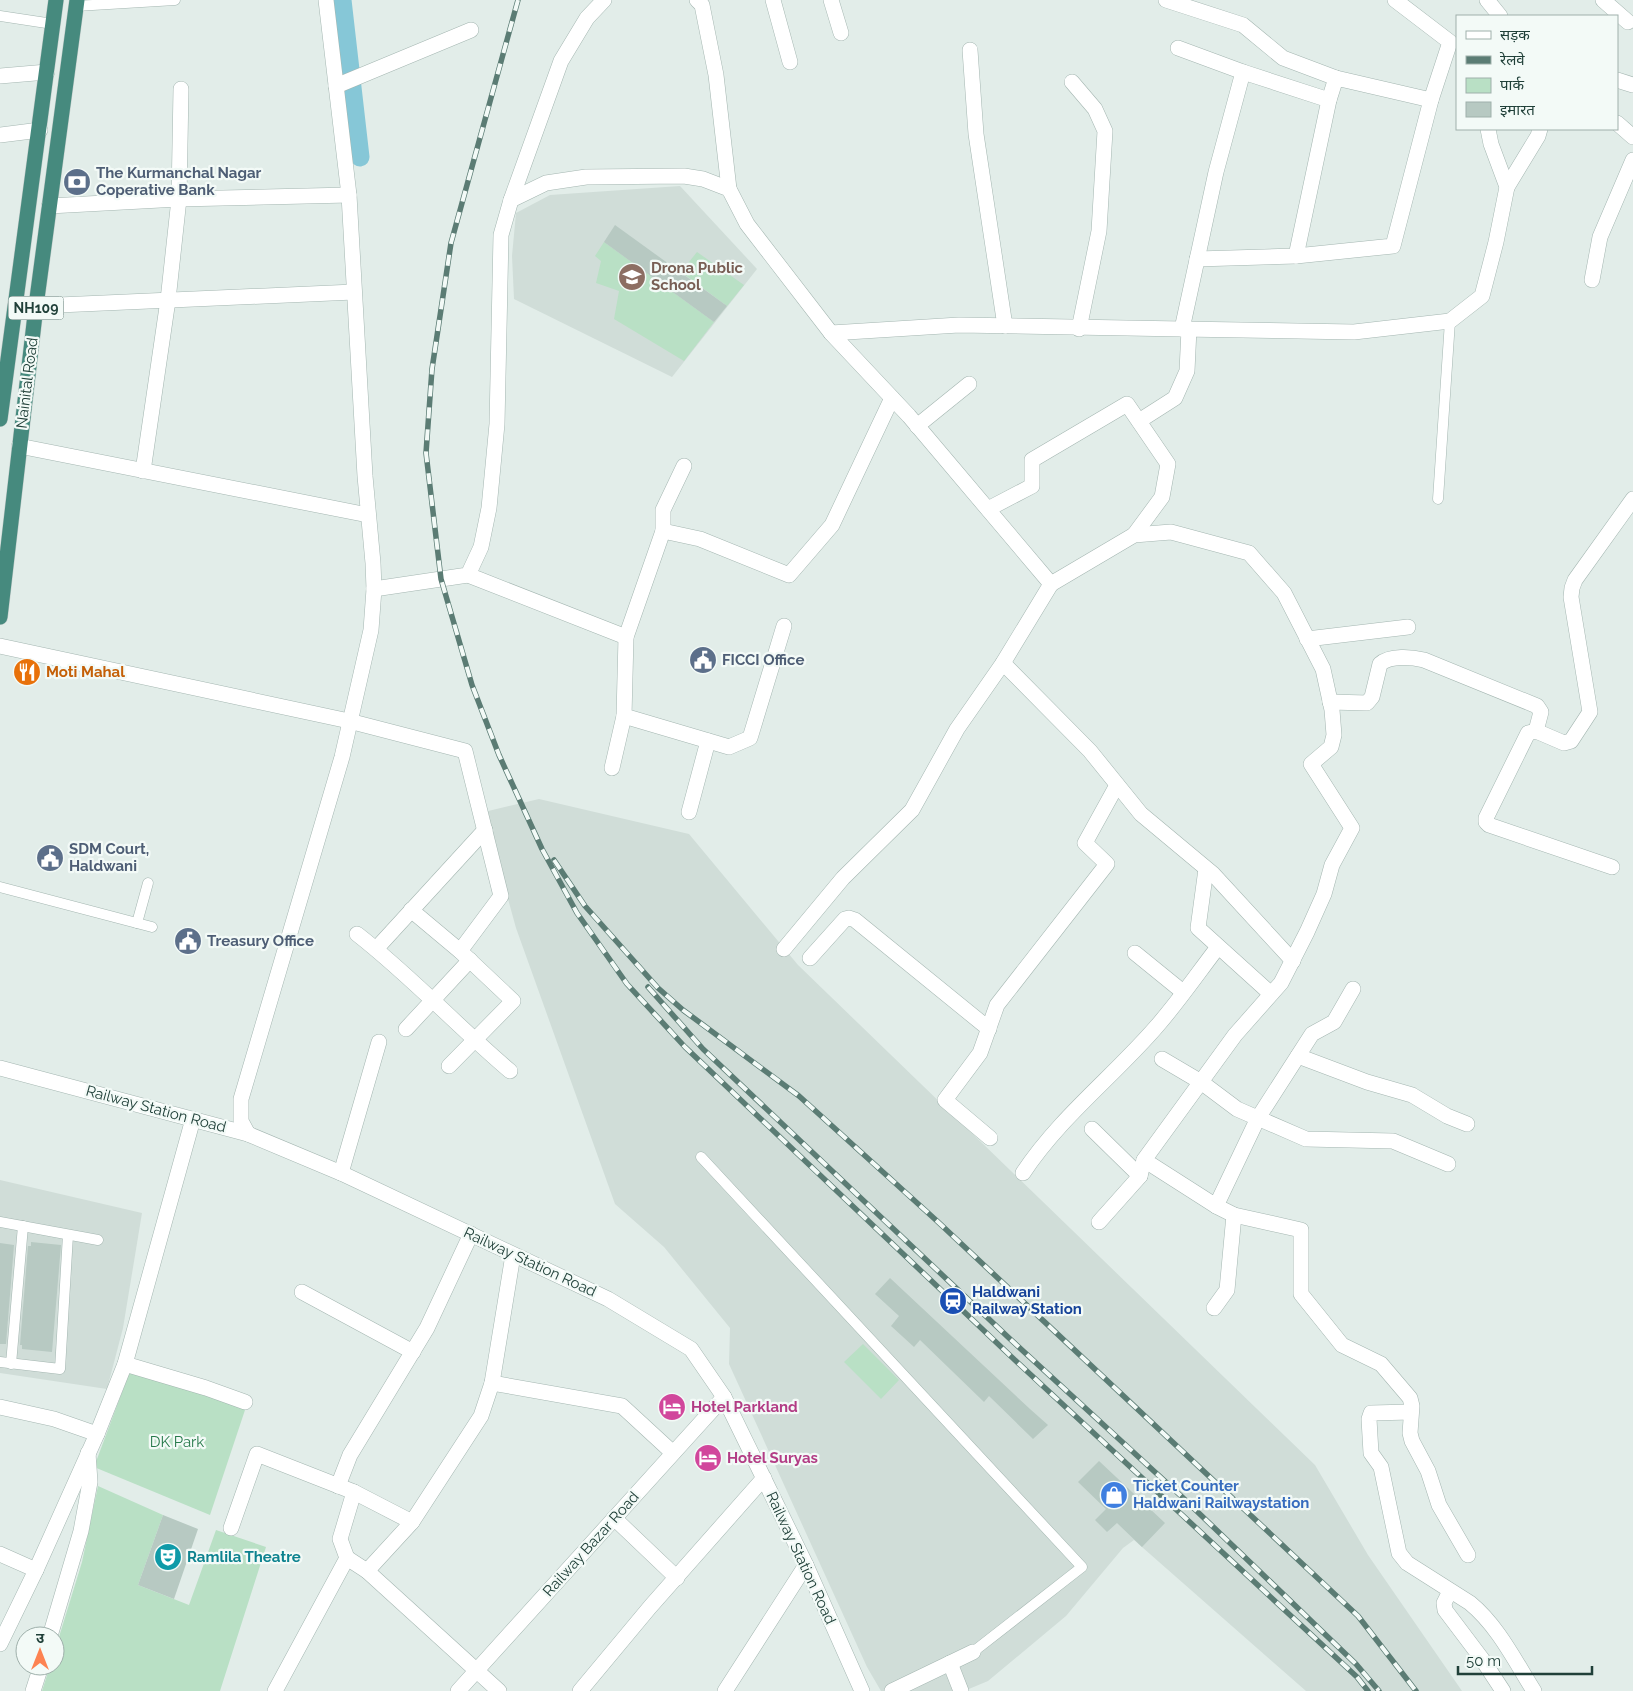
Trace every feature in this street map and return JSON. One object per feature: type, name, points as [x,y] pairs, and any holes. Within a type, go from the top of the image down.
[{"type":"highway","name":"Nainital Road","points":[[0,419],[56,0]]},
{"type":"highway","name":"Nainital Road","points":[[0,617],[5,524],[19,446],[76,3]]},
{"type":"highway","points":[[14,306],[36,306]]},
{"type":"street","points":[[248,1134],[242,1120],[241,1099],[342,757],[371,630],[374,589],[349,195],[326,0]]},
{"type":"street","points":[[468,575],[482,547],[489,508],[497,424],[501,235],[511,200],[561,61],[587,18],[604,0]]},
{"type":"street","points":[[697,0],[702,5],[716,75],[729,189],[747,224],[832,333],[917,426],[1051,584]]},
{"type":"street","points":[[773,0],[790,62]]},
{"type":"street","points":[[831,0],[841,34]]},
{"type":"street","points":[[1166,0],[1243,26],[1283,58],[1336,78],[1432,100]]},
{"type":"street","points":[[1197,260],[1296,256],[1393,246],[1432,100],[1453,47],[1395,0]]},
{"type":"street","points":[[1487,0],[1499,15]]},
{"type":"street","points":[[1603,0],[1628,22]]},
{"type":"street","points":[[336,86],[470,30]]},
{"type":"street","points":[[1178,48],[1328,100]]},
{"type":"street","points":[[970,50],[976,134],[1006,326]]},
{"type":"street","points":[[0,76],[47,72]]},
{"type":"street","points":[[1139,420],[1175,398],[1187,371],[1185,329],[1197,260],[1216,172],[1243,72]]},
{"type":"street","points":[[1296,256],[1328,100],[1336,78]]},
{"type":"street","points":[[1618,80],[1633,85]]},
{"type":"street","points":[[1072,82],[1094,109],[1105,130],[1100,231],[1079,328]]},
{"type":"street","points":[[143,471],[168,300],[179,199],[181,90]]},
{"type":"street","points":[[1618,124],[1633,137]]},
{"type":"street","points":[[0,136],[40,130]]},
{"type":"street","points":[[1488,130],[1491,144],[1508,187]]},
{"type":"street","points":[[832,333],[959,325],[1354,332],[1450,320],[1482,296],[1508,187],[1540,130]]},
{"type":"street","points":[[1592,280],[1600,237],[1633,160]]},
{"type":"street","points":[[511,200],[546,183],[586,177],[684,176],[703,179],[729,189]]},
{"type":"street","points":[[49,206],[179,199],[349,195]]},
{"type":"street","points":[[36,306],[354,292]]},
{"type":"street","points":[[917,426],[969,384]]},
{"type":"street","points":[[663,531],[700,539],[790,575],[832,525],[892,398]]},
{"type":"street","points":[[784,949],[843,878],[912,810],[957,729],[1003,663],[1051,584],[1134,535],[1162,497],[1168,464],[1127,404],[1032,460],[1032,486],[988,509]]},
{"type":"street","points":[[19,446],[368,515]]},
{"type":"street","points":[[612,768],[624,716],[626,637],[663,531],[663,510],[684,466]]},
{"type":"street","points":[[1612,867],[1490,825],[1486,822],[1486,818],[1528,734],[1536,731],[1568,743],[1590,712],[1571,596],[1572,588],[1575,580],[1633,499]]},
{"type":"street","points":[[1099,1222],[1140,1176],[1144,1160],[1234,1035],[1281,983],[1324,894],[1332,865],[1352,828],[1311,764],[1331,748],[1334,735],[1330,702],[1323,669],[1284,593],[1249,553],[1170,532],[1134,535]]},
{"type":"street","points":[[374,589],[468,575],[626,637]]},
{"type":"street","points":[[624,716],[729,748],[750,738],[784,626]]},
{"type":"street","points":[[1307,639],[1408,627]]},
{"type":"street","points":[[0,646],[349,721],[465,751],[501,896],[465,955],[433,1000],[406,1029]]},
{"type":"street","points":[[1330,702],[1367,703],[1372,698],[1380,664],[1388,659],[1412,657],[1424,660],[1537,706],[1541,712],[1536,731]]},
{"type":"street","points":[[1003,663],[1090,751],[1141,814],[1206,869],[1253,916],[1293,961]]},
{"type":"street","points":[[689,812],[708,741]]},
{"type":"street","points":[[990,1138],[945,1100],[980,1053],[997,1005],[1107,864],[1085,843],[1117,785]]},
{"type":"street","points":[[376,949],[485,830]]},
{"type":"street","points":[[1206,869],[1198,928],[1271,994]]},
{"type":"street","points":[[411,910],[465,955],[513,1001],[449,1066]]},
{"type":"street","points":[[810,958],[844,919],[855,920],[989,1028]]},
{"type":"street","points":[[357,934],[433,1000],[473,1040],[510,1071]]},
{"type":"street","points":[[1023,1173],[1039,1150],[1086,1098],[1157,1026],[1218,947]]},
{"type":"street","points":[[1135,953],[1183,992]]},
{"type":"street","points":[[1216,1206],[1258,1118],[1312,1034],[1334,1022],[1353,989]]},
{"type":"street","points":[[341,1173],[379,1042]]},
{"type":"street","points":[[1298,1056],[1367,1082],[1412,1095],[1447,1116],[1467,1124]]},
{"type":"street","points":[[1162,1059],[1201,1082],[1237,1109],[1306,1139],[1392,1141],[1448,1164]]},
{"type":"street","name":"Railway Station Road","points":[[0,1068],[248,1134],[341,1173],[608,1299],[691,1349],[724,1397],[806,1565],[862,1691]]},
{"type":"street","points":[[0,1644],[36,1570],[97,1434],[125,1364],[193,1119]]},
{"type":"street","points":[[1092,1130],[1140,1176]]},
{"type":"street","points":[[1144,1160],[1216,1206],[1234,1215],[1301,1230],[1301,1294],[1342,1345],[1381,1364],[1410,1398],[1412,1406],[1410,1433],[1412,1441],[1428,1471],[1439,1505],[1468,1555]]},
{"type":"street","points":[[1214,1308],[1227,1290],[1234,1215]]},
{"type":"street","points":[[338,1486],[350,1455],[427,1328],[470,1234]]},
{"type":"street","points":[[367,1571],[412,1522],[481,1416],[492,1383],[513,1254]]},
{"type":"street","points":[[302,1292],[413,1352]]},
{"type":"street","points":[[125,1364],[206,1388],[245,1402]]},
{"type":"street","points":[[492,1383],[622,1406],[673,1453]]},
{"type":"street","name":"Railway Bazar Road","points":[[458,1691],[724,1397]]},
{"type":"street","points":[[0,1407],[54,1419],[97,1434]]},
{"type":"street","points":[[1411,1412],[1371,1413],[1369,1419],[1371,1453],[1381,1467],[1399,1554],[1402,1559],[1470,1604],[1488,1620],[1534,1691]]},
{"type":"street","points":[[53,1626],[81,1532],[90,1482],[88,1451]]},
{"type":"street","points":[[231,1528],[257,1454],[354,1492],[412,1522]]},
{"type":"street","points":[[580,1691],[764,1478]]},
{"type":"street","points":[[354,1492],[340,1539],[347,1558],[367,1571],[499,1691]]},
{"type":"street","points":[[614,1518],[677,1578]]},
{"type":"street","points":[[0,1554],[36,1570]]},
{"type":"street","points":[[275,1691],[347,1558]]},
{"type":"street","points":[[726,1691],[806,1565]]},
{"type":"street","points":[[1450,1591],[1444,1603],[1444,1610],[1482,1659],[1503,1691]]},
{"type":"street","points":[[892,1691],[973,1652]]},
{"type":"street","points":[[950,1663],[961,1691]]},
{"type":"street","points":[[33,1691],[37,1676]]},
{"type":"lane","points":[[76,3],[175,0]]},
{"type":"lane","points":[[0,16],[53,24]]},
{"type":"lane","points":[[1438,498],[1450,320]]},
{"type":"lane","points":[[137,923],[148,883]]},
{"type":"lane","points":[[0,887],[152,927]]},
{"type":"lane","points":[[701,1157],[1082,1567],[973,1652]]},
{"type":"lane","points":[[0,1222],[98,1240]]},
{"type":"lane","points":[[22,1226],[5,1363],[60,1369],[68,1235]]},
{"type":"shaded area","name":"Drona Public School","points":[[680,186],[757,269],[672,377],[514,299],[512,256],[516,213],[550,195]]},
{"type":"shaded area","points":[[539,799],[689,834],[798,965],[1315,1465],[1368,1555],[1462,1691],[1306,1691],[1134,1540],[1123,1548],[1066,1616],[988,1681],[964,1691],[881,1691],[867,1667],[729,1364],[730,1328],[664,1247],[615,1204],[516,928],[484,812]]},
{"type":"shaded area","points":[[0,1180],[142,1213],[123,1328],[107,1389],[0,1373]]},
{"type":"green space","points":[[604,242],[714,322],[684,361],[614,319],[619,291],[596,283],[601,261],[595,256]]},
{"type":"green space","points":[[697,252],[744,285],[727,306],[681,272]]},
{"type":"green space","points":[[863,1344],[899,1380],[881,1399],[844,1362]]},
{"type":"green space","name":"DK Park","points":[[130,1371],[246,1407],[210,1515],[94,1467]]},
{"type":"green space","points":[[98,1486],[163,1515],[138,1585],[189,1605],[216,1530],[266,1547],[220,1691],[42,1691],[47,1676],[65,1676],[65,1626],[62,1626],[82,1562]]},
{"type":"building","points":[[615,225],[727,306],[714,322],[604,242]]},
{"type":"building","points":[[31,1242],[61,1245],[52,1352],[22,1349],[22,1345],[20,1345],[28,1246],[31,1246]]},
{"type":"building","points":[[0,1243],[14,1245],[6,1344],[0,1344]]},
{"type":"building","points":[[890,1278],[1048,1425],[1033,1439],[989,1396],[984,1402],[920,1340],[914,1347],[891,1326],[899,1316],[875,1294]]},
{"type":"building","name":"Ticket Counter Haldwani Railwaystation","points":[[1099,1461],[1165,1523],[1142,1547],[1117,1523],[1107,1532],[1095,1520],[1106,1509],[1078,1482]]},
{"type":"building","name":"Ramlila Theatre","points":[[163,1515],[198,1529],[174,1599],[138,1585]]},
{"type":"waterway","points":[[342,0],[360,157]]},
{"type":"railway","points":[[518,0],[451,243],[432,369],[426,453],[441,579],[472,685],[499,755],[542,849],[577,913],[627,984],[685,1047],[1017,1362],[1357,1677],[1368,1691]]},
{"type":"railway","points":[[554,860],[585,906],[658,988],[683,1010],[799,1096],[937,1221],[1358,1616],[1416,1691]]},
{"type":"railway","points":[[648,987],[703,1049],[1009,1338],[1180,1495],[1356,1664],[1379,1691]]},
{"type":"place","name":"The Kurmanchal Nagar Coperative Bank","points":[[77,182]]},
{"type":"place","name":"Drona Public School","points":[[632,277]]},
{"type":"place","name":"FICCI Office","points":[[703,660]]},
{"type":"place","name":"Moti Mahal","points":[[27,672]]},
{"type":"place","name":"SDM Court, Haldwani","points":[[50,858]]},
{"type":"place","name":"Treasury Office","points":[[188,941]]},
{"type":"place","name":"Haldwani Railway Station","points":[[953,1301]]},
{"type":"place","name":"Hotel Parkland","points":[[672,1407]]},
{"type":"place","name":"Hotel Suryas","points":[[708,1458]]},
{"type":"place","name":"Ticket Counter Haldwani Railwaystation","points":[[1114,1495]]},
{"type":"place","name":"Ramlila Theatre","points":[[168,1557]]}]
